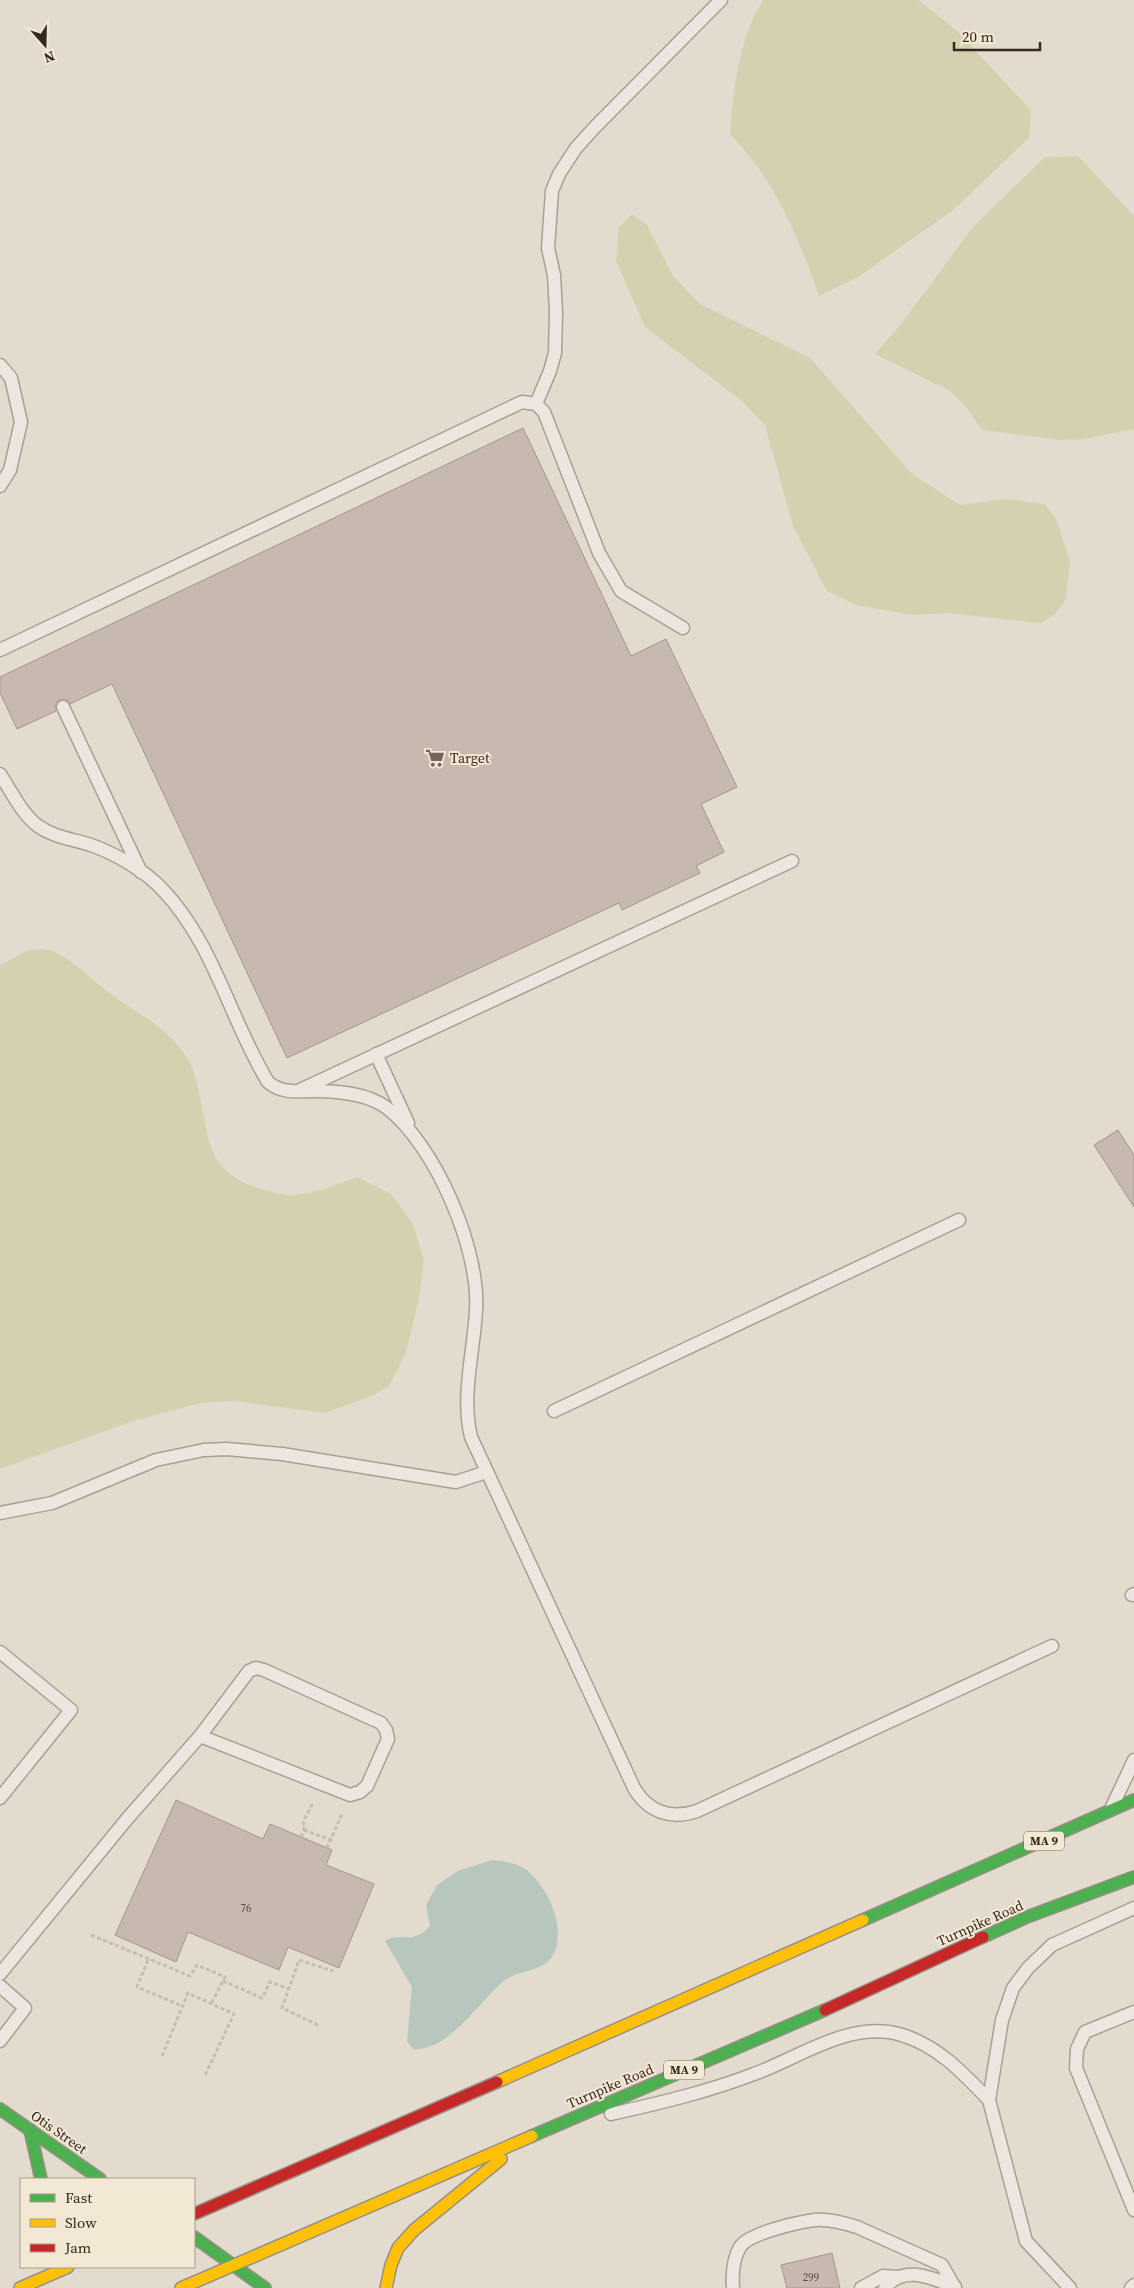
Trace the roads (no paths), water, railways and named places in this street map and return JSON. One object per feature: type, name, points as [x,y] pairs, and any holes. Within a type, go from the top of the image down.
[{"type":"main road","name":"MA 9","points":[[195,2214],[291,2173],[1134,1800]]},
{"type":"main road","name":"Turnpike Road","points":[[181,2288],[843,2002],[1027,1918],[1134,1877]]},
{"type":"main road","name":"Otis Street","points":[[0,2109],[99,2178]]},
{"type":"main road","points":[[30,2130],[41,2178]]},
{"type":"main road","points":[[386,2288],[391,2265],[398,2248],[414,2230],[525,2140]]},
{"type":"main road","points":[[195,2238],[265,2288]]},
{"type":"main road","points":[[20,2288],[66,2268]]},
{"type":"lane","points":[[536,404],[550,371],[554,353],[556,312],[554,275],[548,248],[551,201],[555,182],[576,148],[595,127],[721,0]]},
{"type":"lane","points":[[0,365],[11,378],[21,422],[10,470],[0,486]]},
{"type":"lane","points":[[0,650],[517,404],[528,402],[536,404],[545,414],[599,553],[622,591],[683,628]]},
{"type":"lane","points":[[63,707],[141,872]]},
{"type":"lane","points":[[0,774],[37,826],[59,838],[91,845],[114,855],[161,887],[179,908],[199,940],[268,1082],[275,1088],[295,1092],[340,1092],[363,1097],[382,1105],[399,1118],[414,1134]]},
{"type":"lane","points":[[295,1092],[792,861]]},
{"type":"lane","points":[[376,1054],[414,1134],[428,1156],[455,1209],[468,1240],[474,1266],[476,1308],[467,1406],[468,1424],[475,1448],[634,1788],[645,1803],[666,1814],[679,1815],[696,1811],[1052,1646]]},
{"type":"lane","points":[[554,1411],[959,1220]]},
{"type":"lane","points":[[0,1513],[52,1503],[156,1460],[204,1450],[227,1449],[282,1454],[456,1482],[486,1472]]},
{"type":"lane","points":[[0,1652],[70,1710],[0,1798]]},
{"type":"lane","points":[[0,1974],[127,1819],[200,1736],[245,1674],[256,1668],[264,1670],[381,1723],[386,1730],[388,1739],[367,1786],[360,1792],[350,1796],[200,1736]]},
{"type":"lane","points":[[1110,1811],[1134,1760]]},
{"type":"lane","points":[[1070,2288],[1026,2241],[989,2100],[1002,2020],[1013,1988],[1028,1968],[1052,1946],[1134,1908]]},
{"type":"lane","points":[[0,1986],[25,2008],[0,2041]]},
{"type":"lane","points":[[1134,2012],[1085,2032],[1077,2049],[1076,2068],[1134,2210]]},
{"type":"lane","points":[[559,2124],[677,2100],[755,2074],[835,2039],[857,2033],[877,2031],[901,2034],[932,2048],[956,2067],[989,2100]]},
{"type":"lane","points":[[733,2288],[735,2261],[741,2246],[758,2235],[816,2220],[844,2223],[942,2265],[955,2288]]},
{"type":"lane","points":[[861,2288],[883,2276],[921,2275],[955,2288]]},
{"type":"lane","points":[[885,2288],[899,2277]]},
{"type":"lane","points":[[1131,2288],[1134,2285]]},
{"type":"place","name":"Target","points":[[435,758]]}]
